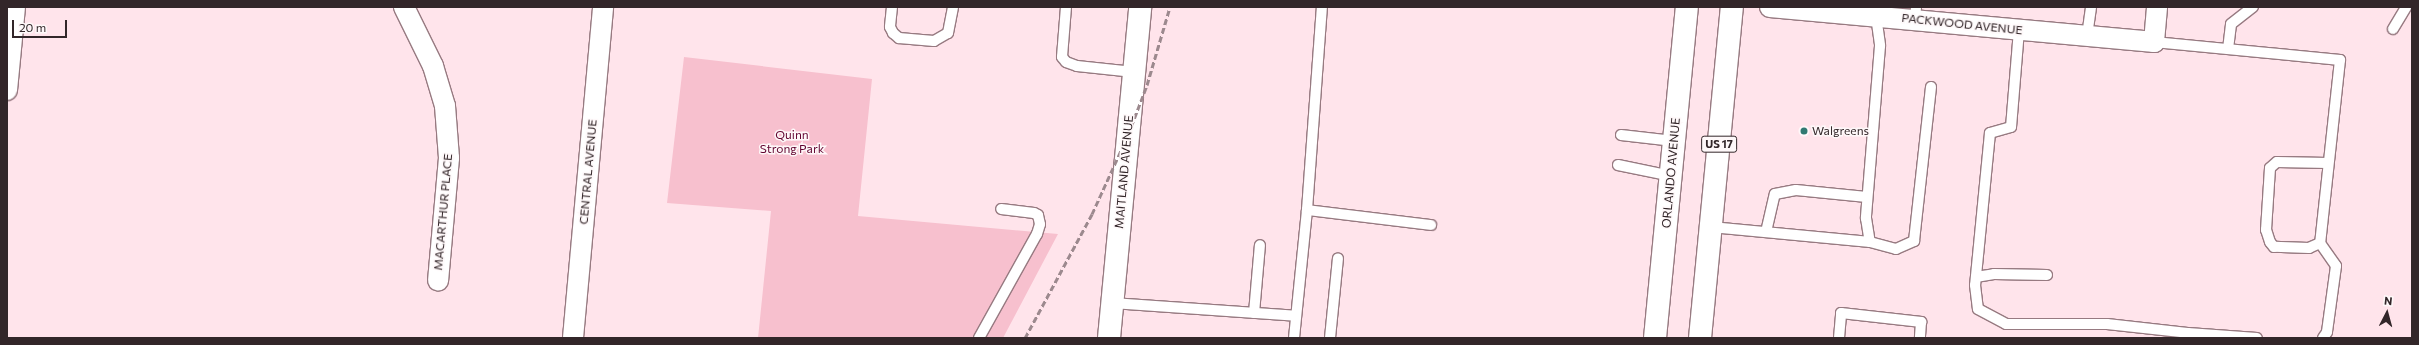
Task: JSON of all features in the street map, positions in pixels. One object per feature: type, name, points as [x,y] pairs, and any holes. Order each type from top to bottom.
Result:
[{"type":"main road","name":"MAITLAND AVENUE","points":[[1109,338],[1140,7]]},
{"type":"main road","name":"ORLANDO AVENUE","points":[[1655,338],[1687,7]]},
{"type":"main road","name":"US 17","points":[[1700,338],[1732,7]]},
{"type":"street","points":[[7,90],[15,7]]},
{"type":"street","name":"MACARTHUR PLACE","points":[[404,7],[433,66],[445,106],[449,158],[438,281]]},
{"type":"street","name":"CENTRAL AVENUE","points":[[573,338],[603,7]]},
{"type":"street","name":"PACKWOOD AVENUE","points":[[1770,7],[1881,13],[1915,13],[2019,30],[2154,42]]},
{"type":"street","points":[[2154,42],[2157,7]]},
{"type":"lane","points":[[892,7],[890,27],[893,33],[899,38],[934,41],[943,38],[948,33],[953,7]]},
{"type":"lane","points":[[1066,7],[1062,57],[1066,62],[1077,66],[1134,72]]},
{"type":"lane","points":[[1294,338],[1307,210],[1322,7]]},
{"type":"lane","points":[[2087,36],[2091,7]]},
{"type":"lane","points":[[2228,49],[2231,24],[2253,7]]},
{"type":"lane","points":[[2393,29],[2406,7]]},
{"type":"lane","points":[[1870,242],[1866,218],[1867,197],[1880,46],[1881,13]]},
{"type":"lane","points":[[2019,30],[2011,127],[1990,133],[1976,278],[1978,309],[2006,324],[2107,324],[2188,334],[2257,338]]},
{"type":"lane","points":[[2154,42],[2340,60],[2320,243],[2336,266],[2327,332],[2323,338]]},
{"type":"lane","points":[[1711,227],[1870,242],[1896,249],[1914,241],[1931,87]]},
{"type":"lane","points":[[1621,135],[1674,141]]},
{"type":"lane","points":[[2320,243],[2309,248],[2274,247],[2270,242],[2266,230],[2270,168],[2277,162],[2328,163]]},
{"type":"lane","points":[[1618,165],[1671,176]]},
{"type":"lane","points":[[1766,232],[1775,194],[1796,190],[1867,197]]},
{"type":"lane","points":[[979,338],[1034,240],[1040,224],[1038,215],[1034,213],[1001,209]]},
{"type":"lane","points":[[1307,210],[1431,225]]},
{"type":"lane","points":[[1254,313],[1260,245]]},
{"type":"lane","points":[[1330,338],[1338,258]]},
{"type":"lane","points":[[1976,278],[1994,274],[2047,275]]},
{"type":"lane","points":[[1112,303],[1296,316]]},
{"type":"lane","points":[[1839,338],[1841,313],[1921,322],[1920,338]]},
{"type":"green space","name":"Quinn Strong Park","points":[[684,57],[872,79],[858,216],[1058,234],[1003,338],[758,338],[771,211],[667,203]]},
{"type":"railway","points":[[1025,338],[1092,214],[1128,135],[1147,85],[1170,7]]},
{"type":"place","name":"Walgreens","points":[[1804,131]]}]
